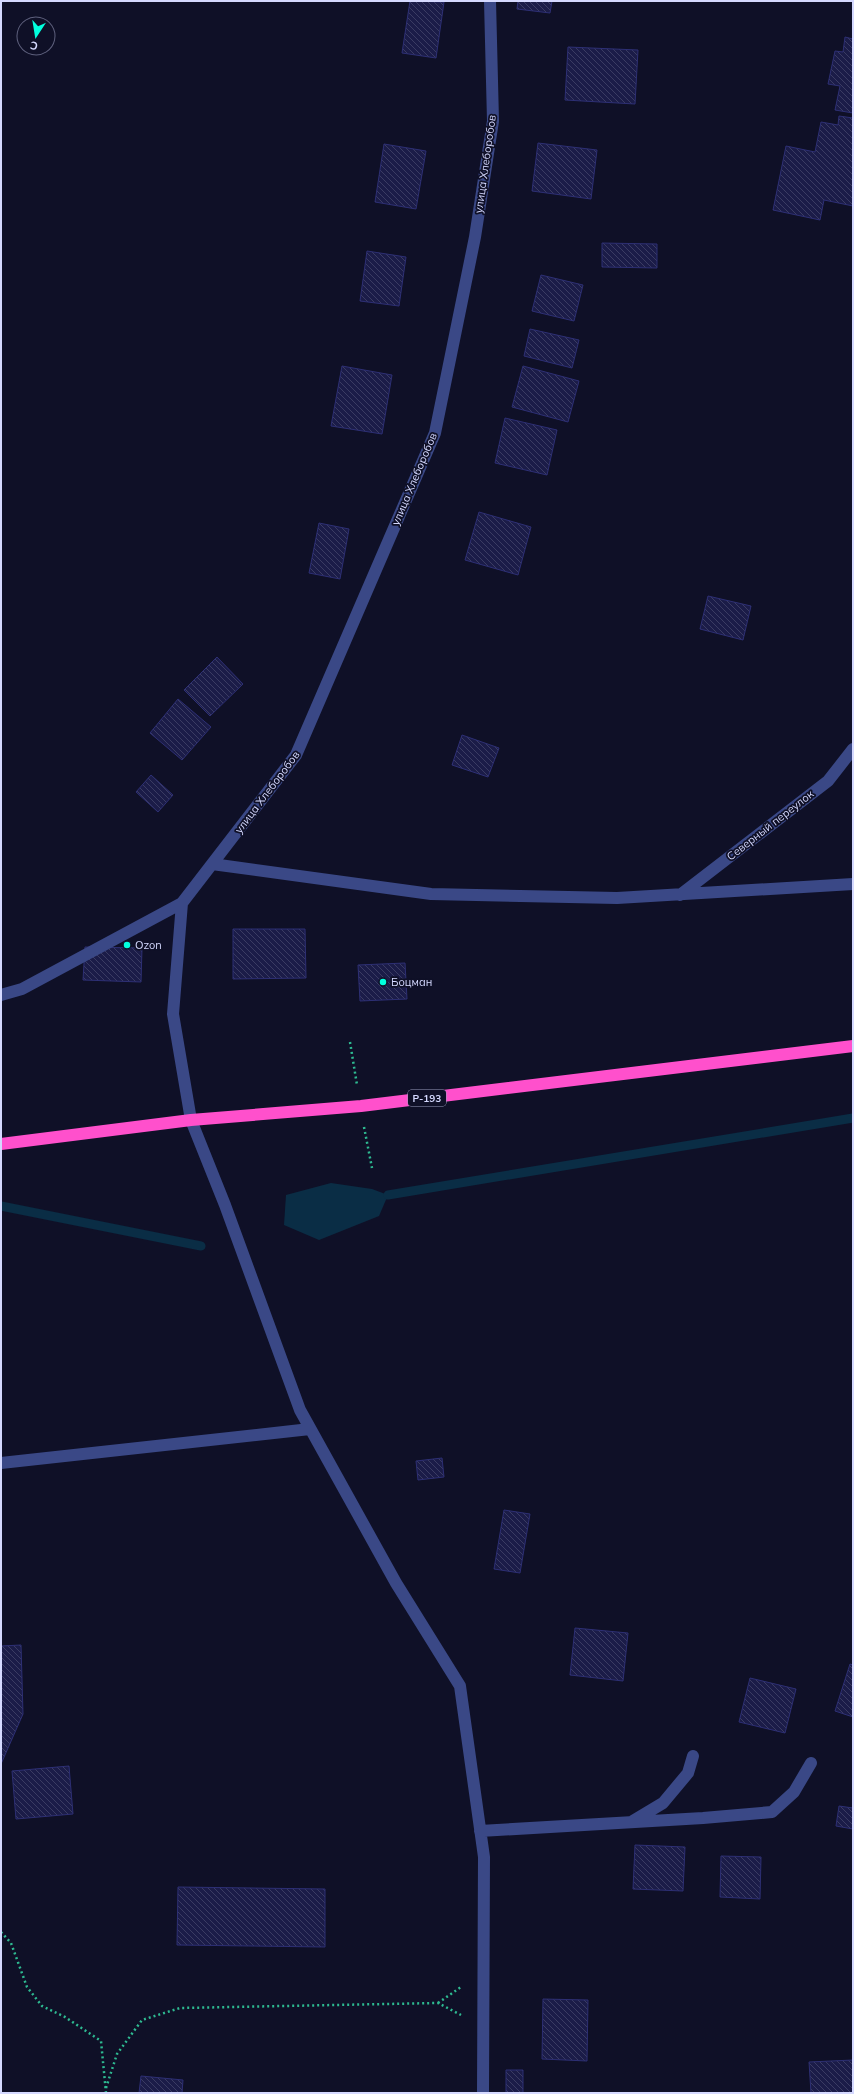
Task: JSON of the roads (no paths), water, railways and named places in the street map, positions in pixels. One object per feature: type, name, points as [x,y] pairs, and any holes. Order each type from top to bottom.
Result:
[{"type":"highway","name":"Р-193","points":[[1,1144],[191,1120],[361,1106],[853,1046]]},
{"type":"street","name":"улица Хлеборобов","points":[[1,995],[22,989],[182,903],[296,755],[435,433],[475,237],[493,121],[490,1]]},
{"type":"street","name":"Северный переулок","points":[[680,894],[828,781],[853,749]]},
{"type":"street","points":[[212,864],[431,894],[617,898],[853,884]]},
{"type":"street","points":[[182,903],[173,1014],[191,1120],[225,1205],[300,1410],[396,1583],[460,1686],[484,1857],[482,2025],[483,2093]]},
{"type":"street","points":[[1,1463],[310,1429]]},
{"type":"street","points":[[632,1822],[663,1803],[688,1773],[693,1756]]},
{"type":"street","points":[[480,1831],[772,1812],[794,1792],[811,1763]]},
{"type":"water","points":[[331,1183],[372,1189],[388,1195],[379,1216],[319,1240],[284,1225],[286,1195]]},
{"type":"waterway","points":[[388,1195],[853,1118]]},
{"type":"waterway","points":[[1,1206],[201,1246]]},
{"type":"place","name":"Ozon","points":[[127,945]]},
{"type":"place","name":"Боцман","points":[[383,982]]}]
